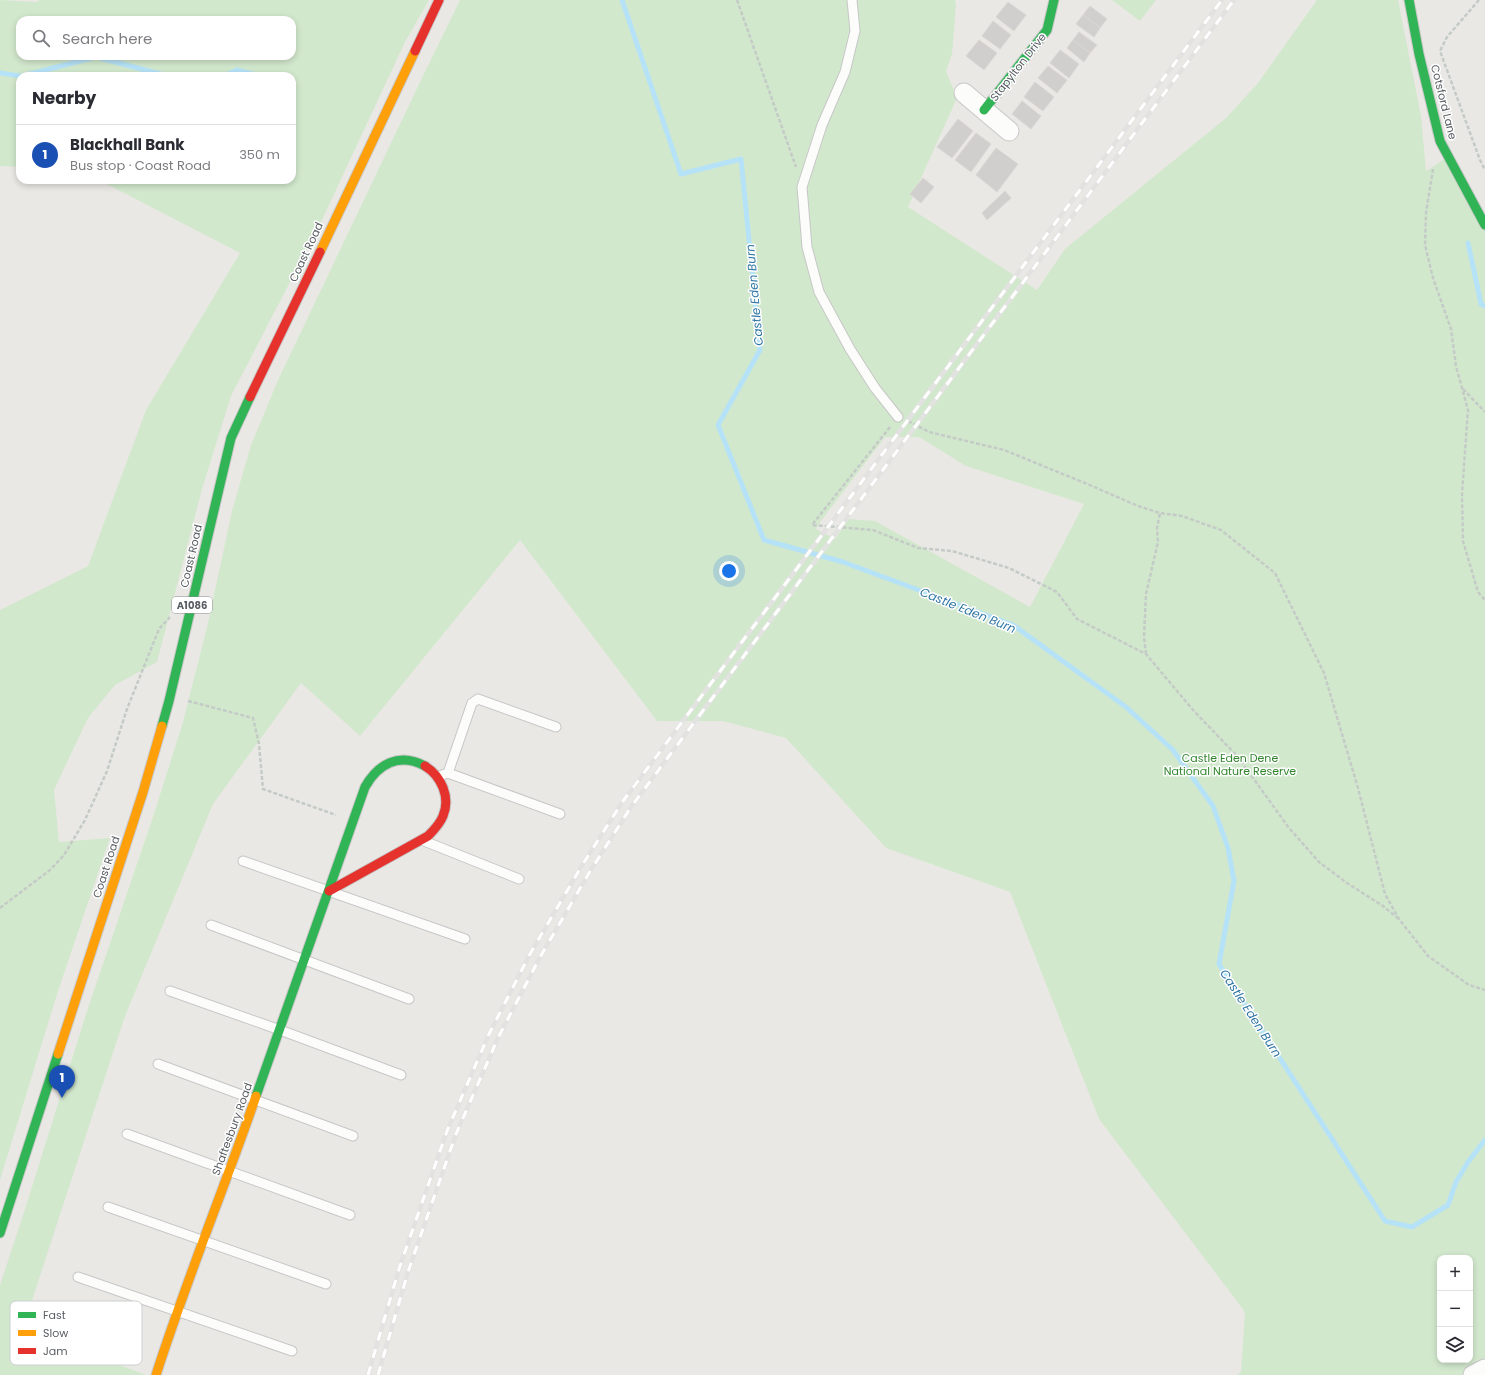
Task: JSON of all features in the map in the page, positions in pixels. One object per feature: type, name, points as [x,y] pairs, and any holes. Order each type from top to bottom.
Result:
[{"type":"main road","name":"Coast Road","points":[[0,1233],[143,792],[170,701],[231,438],[440,0]]},
{"type":"main road","name":"Stapylton Drive","points":[[984,110],[1034,49],[1047,30],[1054,0]]},
{"type":"main road","name":"Cotsford Lane","points":[[1409,0],[1419,54],[1440,141],[1485,225]]},
{"type":"main road","name":"Shaftesbury Road","points":[[156,1375],[177,1310],[230,1171],[365,787],[380,767],[388,763],[401,760],[414,761],[426,767],[437,777]]},
{"type":"main road","points":[[329,891],[428,836],[437,827],[445,812],[442,784],[437,777]]},
{"type":"street","name":"Stapylton Drive","points":[[964,93],[1009,131]]},
{"type":"street","points":[[1473,1375],[1485,1369]]},
{"type":"lane","points":[[852,0],[855,31],[844,72],[822,125],[802,187],[807,246],[820,292],[850,349],[875,388],[898,417]]},
{"type":"lane","points":[[448,773],[472,703],[478,699],[556,727]]},
{"type":"lane","points":[[437,777],[448,773],[560,814]]},
{"type":"lane","points":[[421,840],[519,879]]},
{"type":"lane","points":[[243,861],[465,939]]},
{"type":"lane","points":[[211,925],[305,961],[409,998]]},
{"type":"lane","points":[[170,991],[401,1075]]},
{"type":"lane","points":[[158,1064],[353,1136]]},
{"type":"lane","points":[[127,1134],[350,1215]]},
{"type":"lane","points":[[108,1207],[204,1239],[326,1284]]},
{"type":"lane","points":[[78,1277],[292,1351]]},
{"type":"path","points":[[737,0],[802,187]]},
{"type":"path","points":[[1479,0],[1447,36],[1440,51],[1485,170]]},
{"type":"path","points":[[1434,167],[1430,180],[1426,213],[1425,245],[1433,278],[1451,329],[1456,366],[1468,410],[1462,494],[1463,541],[1478,592],[1485,600]]},
{"type":"path","points":[[1462,389],[1485,412]]},
{"type":"path","points":[[1399,919],[1383,906],[1347,883],[1319,862],[1289,828],[1238,757],[1193,710],[1146,654],[1077,619],[1057,592],[1009,568],[952,550],[918,548],[873,530],[812,525],[898,417],[929,432],[1004,450],[1138,506],[1160,513],[1182,516],[1220,530],[1275,573],[1324,673],[1358,788],[1376,865],[1385,894],[1399,919],[1428,956],[1469,984],[1485,990]]},
{"type":"path","points":[[1146,654],[1144,637],[1146,594],[1158,542],[1157,528],[1160,513]]},
{"type":"path","points":[[0,908],[50,870],[64,855],[85,820],[108,770],[127,709],[159,628],[168,618],[190,614]]},
{"type":"path","points":[[186,700],[253,718],[259,744],[263,789],[353,822]]},
{"type":"green space","points":[[0,0],[37,2],[39,0],[429,0],[405,42],[322,220],[231,396],[202,489],[157,662],[115,685],[88,718],[54,790],[59,842],[110,838],[58,991],[0,1180],[0,610],[88,566],[146,410],[240,253],[107,184],[296,184],[296,72],[16,72],[16,167],[0,166]]},
{"type":"green space","name":"Castle Eden Dene National Nature Reserve","points":[[460,0],[955,0],[956,6],[952,54],[946,71],[957,98],[908,207],[1037,290],[1065,249],[1226,118],[1258,83],[1317,0],[1398,0],[1421,116],[1426,171],[1448,157],[1485,225],[1485,1375],[1238,1375],[1241,1371],[1245,1312],[1099,1119],[1010,892],[886,848],[786,738],[723,721],[657,721],[520,540],[360,736],[301,683],[213,804],[125,1016],[32,1301],[10,1301],[10,1365],[120,1365],[146,1375],[0,1375],[0,1285],[87,1011],[154,814],[183,722],[208,623],[232,511],[251,445],[279,378]],"holes":[[[885,437],[919,437],[966,466],[1084,504],[1030,607],[875,521],[849,519],[835,539],[816,529]]]},
{"type":"green space","points":[[1112,0],[1156,0],[1140,21]]},
{"type":"building","points":[[1008,2],[1026,15],[1014,31],[996,17]]},
{"type":"building","points":[[1090,6],[1107,19],[1100,28],[1083,15]]},
{"type":"building","points":[[1083,15],[1100,28],[1094,37],[1076,24]]},
{"type":"building","points":[[993,21],[1011,35],[1000,49],[982,36]]},
{"type":"building","points":[[1079,32],[1097,45],[1090,53],[1073,40]]},
{"type":"building","points":[[979,40],[997,53],[984,70],[966,56]]},
{"type":"building","points":[[1073,40],[1090,53],[1084,62],[1067,48]]},
{"type":"building","points":[[1060,50],[1079,64],[1069,78],[1050,63]]},
{"type":"building","points":[[1048,66],[1067,80],[1057,93],[1038,78]]},
{"type":"building","points":[[1035,82],[1054,97],[1043,111],[1024,97]]},
{"type":"building","points":[[1022,101],[1041,116],[1031,129],[1012,114]]},
{"type":"building","points":[[958,119],[973,131],[952,158],[937,147]]},
{"type":"building","points":[[976,133],[991,144],[971,172],[955,160]]},
{"type":"building","points":[[996,148],[1018,164],[997,192],[976,175]]},
{"type":"building","points":[[923,178],[934,187],[921,203],[910,194]]},
{"type":"building","points":[[1005,191],[1011,198],[987,220],[982,213]]},
{"type":"waterway","name":"Castle Eden Burn","points":[[622,0],[681,174],[741,159],[760,350],[718,425],[764,540],[843,562],[1013,625],[1126,707],[1173,750],[1213,806],[1228,848],[1234,881],[1219,964],[1385,1221],[1412,1227],[1448,1205],[1456,1182],[1468,1162],[1485,1140]]},
{"type":"waterway","points":[[38,72],[84,60]]},
{"type":"waterway","points":[[107,60],[153,72]]},
{"type":"waterway","points":[[233,72],[237,70],[245,72]]},
{"type":"waterway","points":[[0,73],[16,75]]},
{"type":"waterway","points":[[1468,243],[1481,304],[1485,306]]},
{"type":"railway","points":[[368,1375],[399,1269],[447,1131],[489,1034],[530,954],[581,867],[623,801],[1222,0]]},
{"type":"railway","points":[[378,1375],[408,1272],[456,1134],[498,1038],[539,959],[589,873],[631,807],[1234,0]]},
{"type":"traffic: fast","points":[[984,110],[1047,30],[1054,0]]},
{"type":"traffic: fast","points":[[1409,0],[1419,54],[1440,141],[1485,225]]},
{"type":"traffic: fast","points":[[162,726],[231,438],[250,397]]},
{"type":"traffic: fast","points":[[256,1096],[365,787],[376,772],[398,760],[406,760],[425,766]]},
{"type":"traffic: fast","points":[[0,1233],[58,1054]]},
{"type":"traffic: slow","points":[[320,252],[415,51]]},
{"type":"traffic: slow","points":[[58,1054],[143,792],[162,726]]},
{"type":"traffic: slow","points":[[156,1375],[256,1096]]},
{"type":"traffic: jam","points":[[415,51],[439,0]]},
{"type":"traffic: jam","points":[[250,397],[320,252]]},
{"type":"traffic: jam","points":[[329,891],[428,836],[437,827],[442,819],[445,809],[445,794],[436,775],[425,766]]},
{"type":"place","name":"Blackhall Bank","points":[[62,1098]]}]
